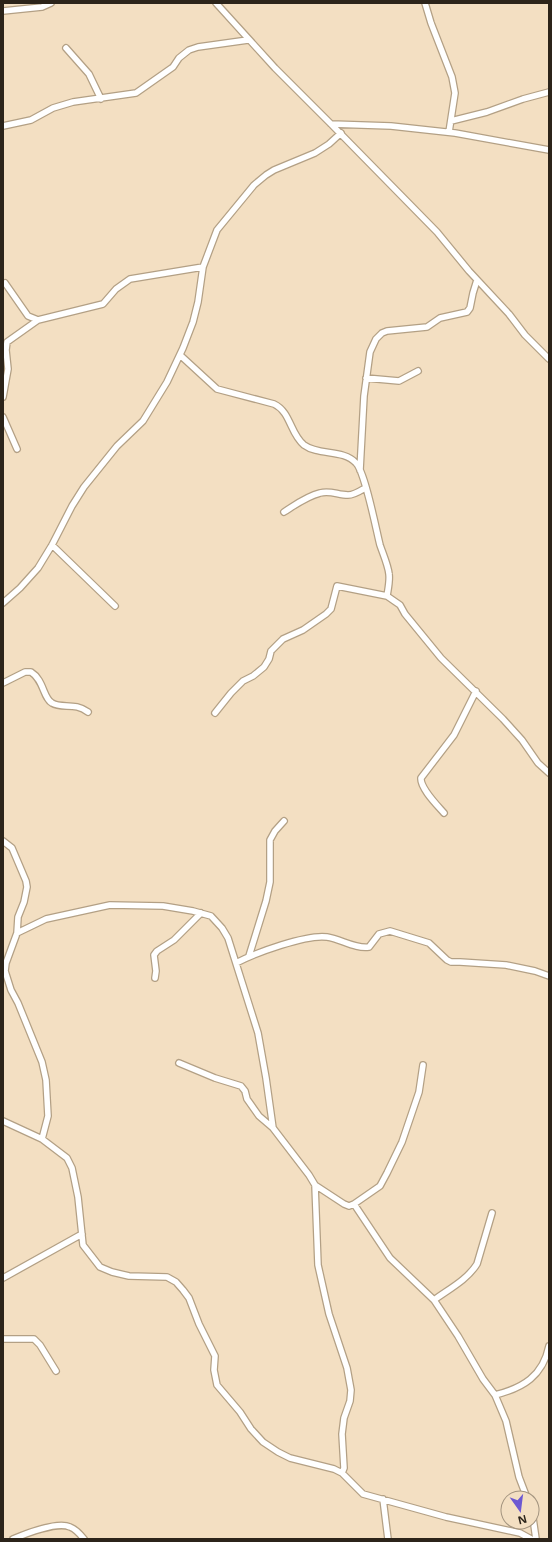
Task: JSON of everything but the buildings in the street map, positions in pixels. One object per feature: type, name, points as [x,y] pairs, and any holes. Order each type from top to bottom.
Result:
[{"type":"street","points":[[3,11],[42,7],[51,3]]},
{"type":"street","points":[[216,3],[248,40],[446,243],[477,280],[509,314],[525,335],[549,359]]},
{"type":"street","points":[[425,3],[452,76],[455,93],[449,132]]},
{"type":"street","points":[[3,126],[31,120],[53,108],[73,102],[140,92],[159,76],[173,67],[179,58],[189,50],[198,47],[248,40]]},
{"type":"street","points":[[66,48],[89,74],[101,99]]},
{"type":"street","points":[[451,121],[487,112],[523,99],[549,92]]},
{"type":"street","points":[[331,124],[391,126],[449,132],[549,150]]},
{"type":"street","points":[[3,603],[20,588],[38,568],[84,487],[117,446],[143,421],[167,382],[180,355],[192,322],[198,302],[203,267],[217,230],[254,185],[274,170],[315,153],[329,144],[340,133]]},
{"type":"street","points":[[3,397],[8,369],[6,350],[7,342],[38,320],[103,304],[116,289],[130,279],[203,267]]},
{"type":"street","points":[[360,470],[366,378],[370,352],[376,339],[382,333],[387,331],[427,326],[440,318],[467,312],[470,308],[477,280]]},
{"type":"street","points":[[5,283],[28,316],[38,320]]},
{"type":"street","points":[[180,355],[217,389],[281,407],[297,437],[303,444],[317,450],[341,455],[356,463],[360,470],[389,574],[387,596]]},
{"type":"street","points":[[366,378],[399,381],[418,371]]},
{"type":"street","points":[[3,417],[17,449]]},
{"type":"street","points":[[284,512],[308,497],[320,493],[330,492],[349,495],[356,494],[365,488]]},
{"type":"street","points":[[52,545],[115,606]]},
{"type":"street","points":[[215,713],[243,681],[253,676],[264,667],[269,659],[271,651],[283,639],[303,630],[326,614],[331,608],[337,586],[387,596],[400,605],[405,614],[442,658],[476,691],[522,740],[538,763],[549,773]]},
{"type":"street","points":[[3,683],[25,672],[31,672],[40,679],[52,704],[82,707],[88,712]]},
{"type":"street","points":[[444,813],[423,788],[421,778],[454,735],[476,691]]},
{"type":"street","points":[[249,956],[270,882],[270,840],[275,831],[284,821]]},
{"type":"street","points":[[3,841],[12,848],[26,880],[27,887],[22,911],[18,917],[17,933],[6,963],[5,971],[11,990],[18,1003],[42,1062],[46,1086],[48,1116],[42,1139]]},
{"type":"street","points":[[17,933],[46,919],[110,905],[163,906],[211,916],[222,928],[228,938],[258,1033],[273,1128]]},
{"type":"street","points":[[155,978],[156,971],[154,955],[157,951],[174,940],[202,913]]},
{"type":"street","points":[[236,963],[249,956],[322,936],[330,937],[363,948],[369,948],[379,934],[390,931],[429,943],[451,962],[506,965],[535,971],[549,976]]},
{"type":"street","points":[[179,1063],[215,1078],[241,1086],[259,1116],[273,1128],[315,1185],[349,1206],[380,1186],[387,1173],[402,1142],[419,1092],[423,1065]]},
{"type":"street","points":[[3,1121],[42,1139],[67,1158],[72,1168],[78,1197],[83,1245],[100,1267],[112,1272],[129,1276],[167,1277],[176,1282],[183,1290],[189,1298],[199,1324],[215,1356],[214,1370],[217,1385],[263,1442],[290,1458],[334,1469],[342,1474],[363,1494],[446,1516],[520,1533],[531,1539]]},
{"type":"street","points":[[315,1185],[318,1265],[329,1314],[347,1368],[351,1390],[350,1401],[344,1418],[342,1434],[344,1468],[342,1474]]},
{"type":"street","points":[[354,1204],[387,1254],[434,1300],[501,1406],[519,1477],[524,1490]]},
{"type":"street","points":[[434,1300],[458,1284],[474,1270],[492,1213]]},
{"type":"street","points":[[3,1278],[82,1234]]},
{"type":"street","points":[[3,1339],[34,1339],[40,1345],[56,1371]]},
{"type":"street","points":[[494,1395],[521,1386],[536,1376],[542,1368],[549,1346]]},
{"type":"street","points":[[383,1499],[388,1539]]},
{"type":"street","points":[[13,1539],[61,1525],[69,1526],[76,1530],[84,1539]]}]
